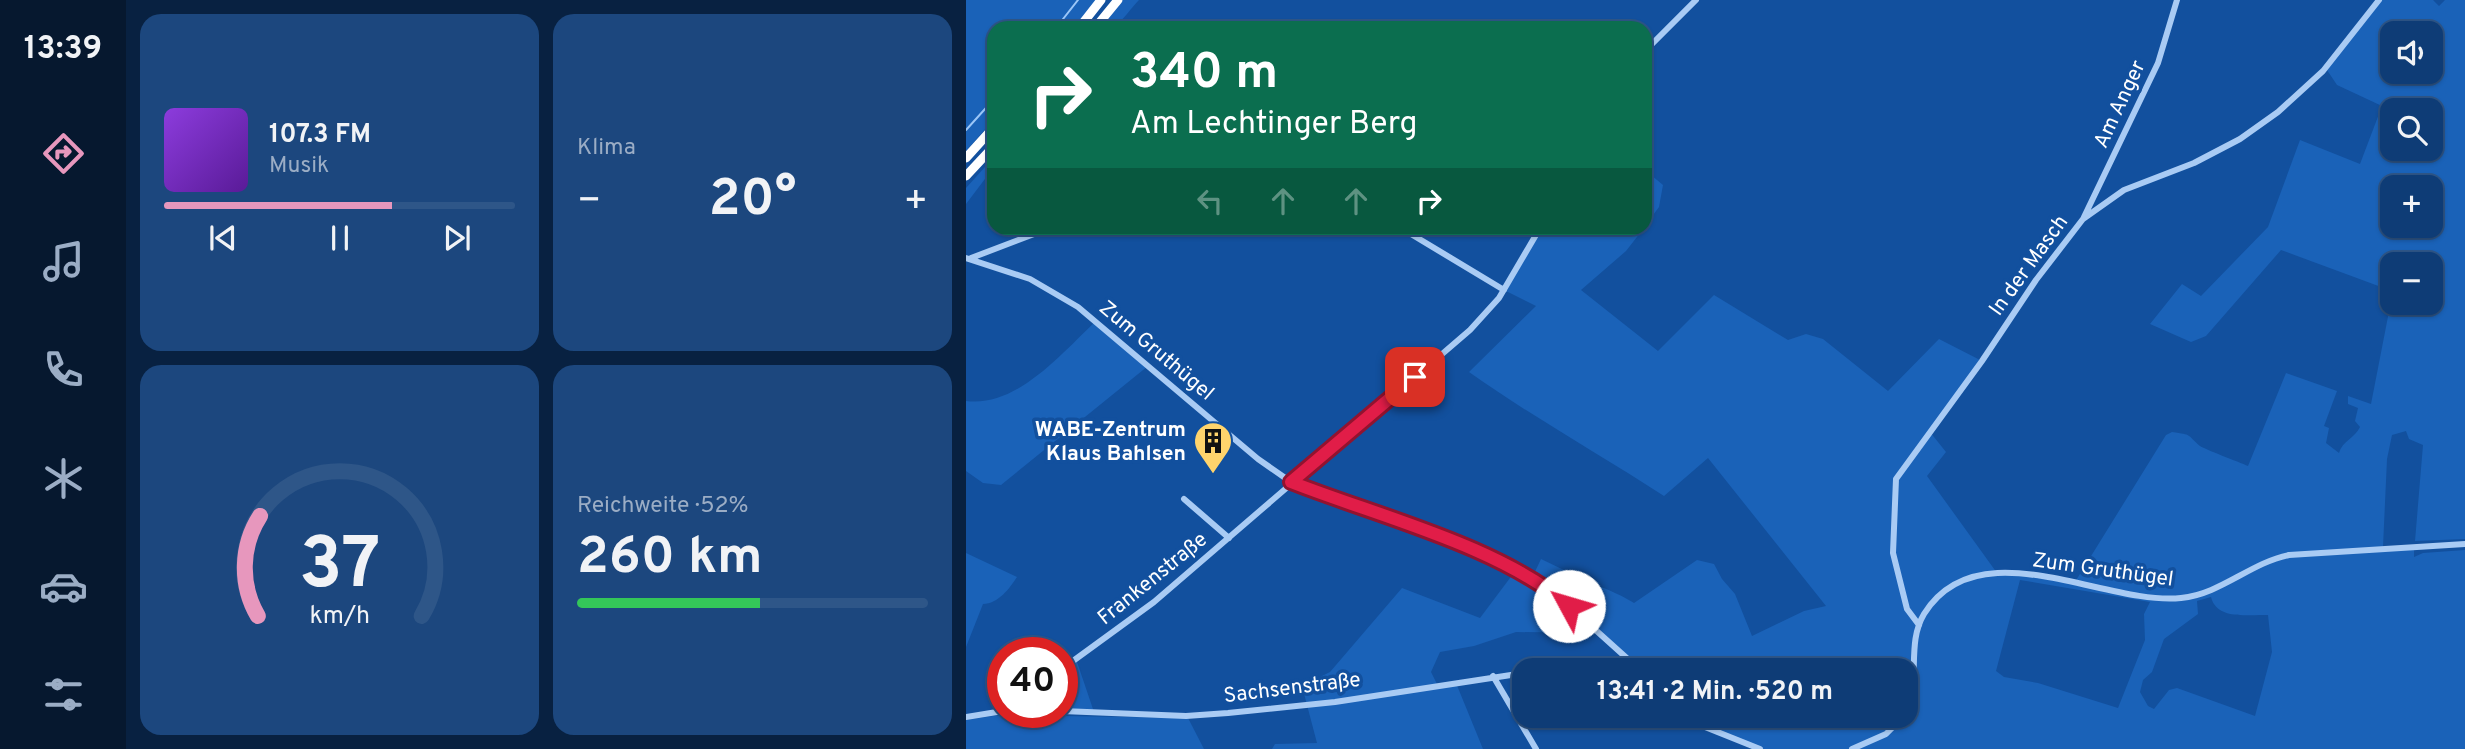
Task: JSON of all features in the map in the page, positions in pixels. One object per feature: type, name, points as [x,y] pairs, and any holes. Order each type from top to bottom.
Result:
[{"type":"highway","points":[[1084,21],[1101,0]]},
{"type":"highway","points":[[1101,21],[1118,0]]},
{"type":"highway","points":[[966,158],[987,135]]},
{"type":"highway","points":[[966,176],[987,154]]},
{"type":"street","points":[[1652,44],[1696,0]]},
{"type":"street","name":"Am Anger","points":[[2083,219],[2158,63],[2177,0]]},
{"type":"street","name":"In der Masch","points":[[1919,625],[1908,609],[1893,553],[1896,479],[1982,361],[2036,280],[2083,219],[2124,190],[2194,163],[2240,139],[2278,113],[2323,71],[2379,0]]},
{"type":"street","points":[[969,258],[1031,235]]},
{"type":"street","points":[[1413,235],[1504,290]]},
{"type":"street","name":"Frankenstraße","points":[[1078,657],[1154,602],[1470,330],[1504,290],[1537,235]]},
{"type":"street","name":"Zum Gruthügel","points":[[969,258],[1038,283],[1078,307],[1258,459],[1291,482],[1483,555],[1532,578],[1550,589],[1627,658]]},
{"type":"street","name":"Frankenstraße","points":[[1184,499],[1230,538]]},
{"type":"street","name":"Zum Gruthügel","points":[[1915,658],[1919,625],[1934,601],[1955,585],[1997,573],[2029,574],[2171,599],[2209,592],[2263,563],[2289,555],[2465,544]]},
{"type":"street","name":"Sachsenstraße","points":[[1078,712],[1186,716],[1228,713],[1335,702],[1512,674]]},
{"type":"street","points":[[1493,676],[1536,749]]},
{"type":"street","points":[[966,717],[987,714]]},
{"type":"street","points":[[1708,728],[1760,749]]},
{"type":"street","name":"Zum Gruthügel","points":[[1852,749],[1886,734],[1892,728]]},
{"type":"shaded area","points":[[966,0],[1096,0],[1080,21],[987,21],[987,127],[966,151]]},
{"type":"shaded area","points":[[1123,0],[1139,0],[1120,21],[1106,21]]},
{"type":"shaded area","points":[[2379,0],[2433,0],[2439,6],[2445,0],[2465,0],[2465,539],[2415,541],[2423,445],[2409,439],[2406,431],[2392,435],[2387,459],[2383,547],[2414,547],[2414,557],[2423,553],[2465,550],[2465,749],[1760,749],[1708,728],[1918,728],[1918,658],[1627,658],[1594,628],[1589,633],[1516,632],[1474,646],[1440,652],[1431,672],[1438,686],[1456,683],[1483,749],[1272,749],[1275,744],[1317,743],[1302,686],[1330,672],[1402,588],[1480,618],[1516,570],[1532,578],[1541,559],[1566,571],[1572,579],[1604,588],[1634,603],[1697,560],[1714,564],[1735,594],[1752,636],[1804,611],[1826,606],[1708,458],[1664,496],[1469,372],[1536,306],[1504,290],[1536,235],[1639,235],[1626,251],[1581,290],[1658,351],[1714,295],[1788,340],[1806,334],[1823,339],[1888,391],[1939,339],[1982,361],[1930,432],[1946,452],[1927,476],[1997,573],[2075,582],[2166,435],[2172,432],[2186,435],[2203,448],[2248,466],[2286,373],[2337,391],[2324,426],[2329,428],[2326,443],[2339,453],[2360,427],[2355,421],[2358,408],[2348,404],[2348,396],[2371,404],[2388,315],[2443,315],[2443,252],[2380,252],[2380,287],[2281,250],[2206,336],[2191,342],[2150,324],[2182,284],[2201,296],[2268,227],[2300,140],[2360,164],[2380,111],[2380,161],[2443,161],[2443,98],[2380,98],[2380,105],[2337,85],[2325,67]],"holes":[[[2020,580],[2150,602],[2144,614],[2145,640],[2118,708],[2038,683],[2004,677],[1996,671]],[[2211,597],[2214,605],[2227,613],[2268,615],[2272,652],[2255,716],[2177,688],[2169,690],[2154,709],[2148,706],[2140,692],[2143,680],[2152,672],[2164,639],[2198,614],[2197,601]]]},
{"type":"shaded area","points":[[987,165],[987,176],[966,204],[966,188]]},
{"type":"shaded area","points":[[1652,176],[1663,185],[1659,207],[1652,216]]},
{"type":"shaded area","points":[[1095,322],[1148,366],[1001,485],[983,483],[966,471],[966,401],[985,401],[1020,388],[1052,363]]},
{"type":"shaded area","points":[[966,553],[1017,577],[999,598],[983,604],[966,647]]},
{"type":"shaded area","points":[[1078,665],[1094,712],[1078,712]]},
{"type":"shaded area","points":[[1078,716],[1188,718],[1204,749],[966,749],[966,720],[987,717],[987,728],[1078,728]]},
{"type":"waterway","points":[[1062,21],[1078,0]]},
{"type":"waterway","points":[[966,130],[987,107]]},
{"type":"place","name":"WABE-Zentrum Klaus Bahlsen","points":[[1213,475]]},
{"type":"route","points":[[1415,377],[1291,482],[1483,555],[1532,578],[1569,606]]}]
